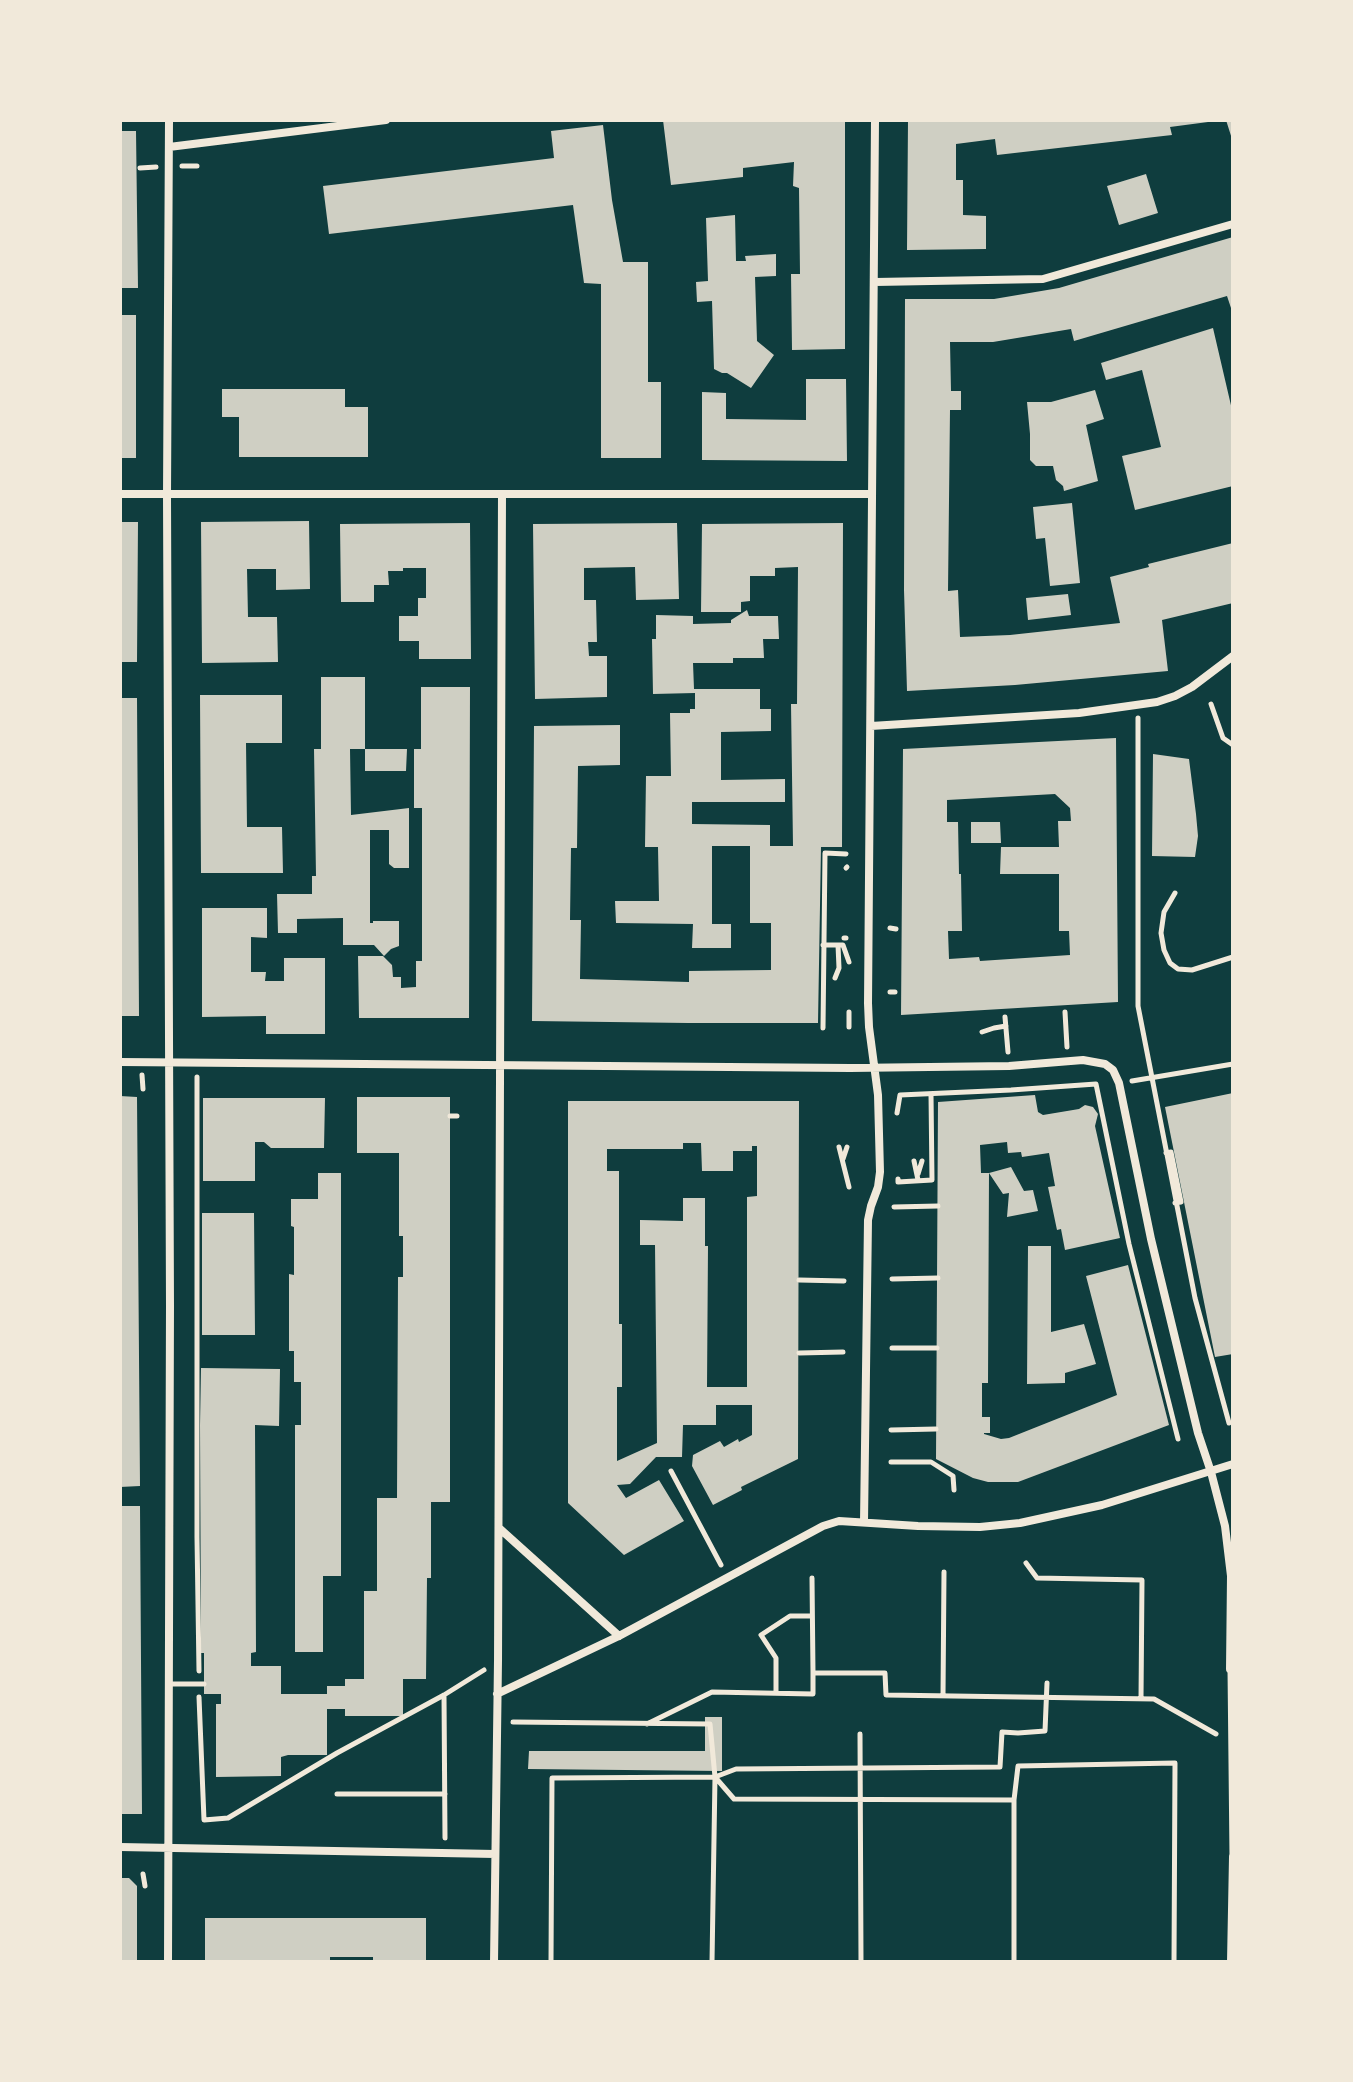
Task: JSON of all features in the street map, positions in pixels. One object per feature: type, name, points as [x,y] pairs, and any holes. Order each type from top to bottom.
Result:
[{"type":"street","points":[[168,1962],[169,120]]},
{"type":"street","points":[[169,147],[386,120]]},
{"type":"street","points":[[864,1522],[868,1220],[880,1172],[878,1095],[868,1003],[875,120]]},
{"type":"street","points":[[875,282],[1043,279],[1233,224]]},
{"type":"street","points":[[120,494],[872,494]]},
{"type":"street","points":[[494,1962],[499,1528],[502,494]]},
{"type":"street","points":[[871,726],[1079,713],[1157,702],[1192,687],[1233,656]]},
{"type":"street","points":[[120,1062],[875,1068],[1009,1066],[1068,1061],[1105,1064],[1113,1070],[1119,1083],[1151,1239],[1229,1548],[1230,1669]]},
{"type":"street","points":[[497,1694],[619,1636],[823,1526],[839,1521],[980,1527],[1020,1523],[1102,1505],[1233,1464]]},
{"type":"street","points":[[499,1528],[619,1636]]},
{"type":"street","points":[[120,1847],[495,1854]]},
{"type":"street","points":[[1231,1962],[1233,1857]]},
{"type":"lane","points":[[1230,1669],[1233,1857]]},
{"type":"lane","points":[[169,1684],[202,1684]]},
{"type":"path","points":[[1211,704],[1223,738],[1233,745]]},
{"type":"path","points":[[1137,705],[1138,1006],[1195,1298],[1229,1423]]},
{"type":"path","points":[[823,1028],[825,853],[846,854]]},
{"type":"path","points":[[1175,893],[1164,912],[1161,933],[1170,963],[1178,969],[1192,970],[1233,957]]},
{"type":"path","points":[[823,945],[843,941]]},
{"type":"path","points":[[838,978],[843,941]]},
{"type":"path","points":[[843,941],[849,959],[849,973]]},
{"type":"path","points":[[849,1000],[849,1027]]},
{"type":"path","points":[[1065,1012],[1068,1061]]},
{"type":"path","points":[[982,1024],[994,1028]]},
{"type":"path","points":[[982,1032],[1006,1026]]},
{"type":"path","points":[[1151,1079],[1233,1064]]},
{"type":"path","points":[[900,1095],[1096,1084],[1132,1257],[1178,1439]]},
{"type":"path","points":[[197,1090],[197,1475],[204,1820],[228,1818],[498,1661]]},
{"type":"path","points":[[898,1182],[918,1177],[932,1180],[931,1094]]},
{"type":"path","points":[[450,1116],[457,1116]]},
{"type":"path","points":[[843,1147],[849,1187]]},
{"type":"path","points":[[1166,1153],[1171,1152],[1178,1181],[1181,1202],[1175,1203]]},
{"type":"path","points":[[914,1161],[918,1177]]},
{"type":"path","points":[[918,1177],[922,1161]]},
{"type":"path","points":[[894,1207],[938,1206]]},
{"type":"path","points":[[892,1279],[938,1278]]},
{"type":"path","points":[[799,1280],[844,1281]]},
{"type":"path","points":[[1195,1298],[1203,1296]]},
{"type":"path","points":[[892,1348],[937,1348]]},
{"type":"path","points":[[799,1353],[843,1352]]},
{"type":"path","points":[[891,1430],[936,1429]]},
{"type":"path","points":[[891,1462],[931,1462],[953,1476],[954,1490]]},
{"type":"path","points":[[671,1471],[727,1578]]},
{"type":"path","points":[[1026,1563],[1037,1578],[1142,1580],[1141,1699]]},
{"type":"path","points":[[943,1696],[944,1572]]},
{"type":"path","points":[[647,1724],[712,1692],[813,1694],[812,1578]]},
{"type":"path","points":[[776,1693],[776,1658],[761,1635],[790,1616],[812,1616]]},
{"type":"path","points":[[813,1673],[885,1673],[886,1695],[1154,1699],[1231,1742]]},
{"type":"path","points":[[551,1962],[552,1778],[715,1777],[736,1769],[1000,1767],[1002,1732],[1045,1731],[1047,1683]]},
{"type":"path","points":[[444,1695],[445,1853]]},
{"type":"path","points":[[497,1722],[710,1724],[715,1777],[712,1962]]},
{"type":"path","points":[[860,1734],[861,1962]]},
{"type":"path","points":[[1014,1962],[1014,1800],[1018,1766],[1175,1763],[1174,1962]]},
{"type":"path","points":[[715,1777],[734,1799],[1014,1800]]},
{"type":"path","points":[[337,1794],[445,1794]]},
{"type":"path","points":[[143,1874],[145,1886]]},
{"type":"building","points":[[663,120],[845,120],[845,349],[792,350],[791,274],[800,274],[799,188],[793,186],[794,162],[743,168],[743,177],[671,185]]},
{"type":"building","points":[[908,120],[1208,122],[1170,127],[1172,135],[997,155],[995,139],[956,144],[956,180],[963,180],[963,215],[986,216],[986,249],[907,250]]},
{"type":"building","points":[[1226,120],[1233,120],[1233,139],[1232,139]]},
{"type":"building","points":[[603,125],[623,262],[648,262],[648,382],[661,382],[661,458],[601,458],[601,284],[584,283],[573,205],[329,234],[323,186],[554,158],[551,131]]},
{"type":"building","points":[[120,131],[136,131],[138,288],[120,288]]},
{"type":"building","points":[[1146,174],[1158,213],[1119,225],[1107,186]]},
{"type":"building","points":[[735,215],[736,261],[746,261],[745,256],[776,254],[776,276],[755,277],[757,341],[774,355],[751,388],[714,369],[712,301],[697,302],[696,282],[708,281],[706,218]]},
{"type":"building","points":[[1233,237],[1233,314],[1227,296],[1074,341],[1071,329],[993,342],[950,342],[951,391],[961,391],[961,410],[950,410],[948,591],[958,590],[960,637],[1120,623],[1110,577],[1149,567],[1148,564],[1233,543],[1233,603],[1162,620],[1168,671],[907,691],[904,590],[905,299],[994,299],[1059,288]]},
{"type":"building","points":[[120,315],[136,315],[136,458],[120,458]]},
{"type":"building","points":[[1213,328],[1233,414],[1233,486],[1135,510],[1122,456],[1161,447],[1142,370],[1106,380],[1101,363]]},
{"type":"building","points":[[806,379],[846,379],[847,461],[702,460],[702,392],[726,393],[726,419],[806,420]]},
{"type":"building","points":[[222,389],[345,389],[345,407],[368,407],[368,457],[239,457],[239,417],[222,417]]},
{"type":"building","points":[[1095,390],[1104,419],[1086,425],[1098,481],[1064,491],[1056,480],[1053,466],[1036,466],[1030,460],[1027,402],[1051,402]]},
{"type":"building","points":[[1072,503],[1080,583],[1050,586],[1045,538],[1036,539],[1033,507]]},
{"type":"building","points":[[309,521],[310,589],[276,590],[276,569],[247,569],[248,617],[277,617],[278,662],[202,663],[201,522]]},
{"type":"building","points":[[120,522],[138,522],[137,662],[120,662]]},
{"type":"building","points":[[470,523],[471,659],[419,659],[419,641],[399,641],[399,616],[418,616],[418,598],[426,598],[426,568],[388,571],[389,585],[374,585],[374,602],[341,602],[340,524]]},
{"type":"building","points":[[677,523],[679,599],[636,600],[635,567],[584,568],[584,600],[596,600],[597,642],[588,642],[589,656],[607,656],[607,697],[535,699],[533,524]]},
{"type":"building","points":[[843,523],[842,847],[821,847],[818,1023],[532,1021],[534,726],[620,725],[620,765],[578,766],[577,848],[571,848],[570,920],[581,920],[580,979],[689,982],[689,971],[771,970],[771,923],[750,923],[750,846],[712,846],[712,924],[731,924],[731,948],[692,948],[693,924],[616,923],[615,901],[659,901],[658,847],[645,847],[646,776],[671,776],[670,713],[690,713],[690,709],[695,709],[695,693],[653,694],[652,639],[656,639],[656,615],[693,616],[693,624],[731,623],[747,610],[749,616],[778,616],[779,639],[763,639],[764,658],[733,658],[733,663],[693,663],[694,689],[760,689],[760,709],[771,709],[771,731],[721,732],[721,780],[785,779],[785,802],[692,802],[692,824],[770,825],[770,846],[793,846],[791,704],[797,704],[798,567],[775,568],[775,576],[750,576],[750,601],[741,602],[741,612],[701,612],[702,524]]},
{"type":"building","points":[[1068,594],[1071,615],[1028,620],[1026,598]]},
{"type":"building","points":[[321,677],[365,677],[365,749],[350,749],[351,815],[409,808],[409,868],[394,868],[389,864],[389,830],[370,830],[370,923],[399,921],[399,946],[384,956],[374,945],[343,945],[343,918],[297,919],[297,933],[278,933],[277,894],[312,894],[312,876],[316,876],[314,749],[321,749]]},
{"type":"building","points":[[421,687],[470,687],[469,1018],[359,1018],[358,956],[383,956],[392,965],[393,977],[401,977],[401,988],[416,987],[416,961],[422,961],[422,808],[414,808],[414,749],[421,749]]},
{"type":"building","points":[[200,695],[282,695],[282,743],[246,743],[247,827],[282,827],[283,873],[201,873]]},
{"type":"building","points":[[120,698],[137,698],[139,1016],[120,1016]]},
{"type":"building","points":[[1116,738],[1118,1002],[901,1015],[903,749]],"holes":[[[1055,794],[1070,808],[1071,821],[1058,821],[1059,847],[1001,847],[1000,874],[1059,874],[1059,931],[1069,931],[1070,955],[980,961],[979,957],[949,959],[948,931],[962,931],[958,822],[947,822],[947,800]]]},
{"type":"building","points":[[365,749],[407,749],[406,771],[365,771]]},
{"type":"building","points":[[1153,754],[1189,759],[1198,836],[1195,857],[1152,856]]},
{"type":"building","points":[[971,822],[1000,822],[1001,843],[971,843]]},
{"type":"building","points":[[202,908],[267,908],[267,938],[251,937],[251,972],[266,972],[265,981],[284,981],[284,958],[325,958],[325,1034],[266,1034],[266,1016],[202,1017]]},
{"type":"building","points":[[1233,1093],[1233,1354],[1215,1357],[1165,1107]]},
{"type":"building","points":[[1035,1095],[1038,1112],[1043,1115],[1079,1109],[1085,1105],[1093,1107],[1098,1114],[1095,1126],[1120,1238],[1065,1250],[1061,1229],[1057,1230],[1048,1187],[1055,1186],[1049,1153],[1022,1157],[1021,1152],[1008,1153],[1007,1142],[980,1145],[981,1173],[989,1173],[988,1383],[982,1383],[982,1417],[990,1417],[990,1433],[984,1434],[1009,1438],[1117,1395],[1086,1276],[1128,1265],[1169,1425],[1018,1482],[988,1482],[973,1478],[936,1459],[938,1102]]},
{"type":"building","points":[[120,1096],[137,1097],[140,1486],[120,1487]]},
{"type":"building","points":[[357,1097],[450,1097],[450,1502],[431,1502],[426,1679],[403,1679],[403,1716],[345,1716],[345,1709],[327,1709],[327,1755],[281,1757],[281,1776],[216,1777],[216,1704],[221,1704],[221,1694],[204,1694],[204,1653],[201,1653],[201,1368],[280,1369],[279,1426],[255,1425],[256,1652],[251,1653],[251,1666],[281,1666],[281,1694],[327,1694],[327,1686],[345,1686],[345,1679],[364,1679],[364,1591],[377,1591],[377,1498],[397,1498],[398,1277],[403,1277],[403,1236],[399,1236],[399,1153],[357,1153]]},
{"type":"building","points":[[203,1098],[325,1098],[324,1148],[271,1148],[264,1142],[255,1142],[255,1181],[203,1181]]},
{"type":"building","points":[[568,1101],[799,1101],[798,1459],[741,1487],[742,1490],[713,1505],[692,1466],[693,1455],[720,1441],[724,1447],[752,1435],[752,1405],[716,1405],[716,1425],[683,1425],[682,1457],[656,1457],[630,1484],[617,1485],[626,1498],[659,1480],[684,1521],[624,1555],[568,1503]],"holes":[[[683,1143],[701,1143],[702,1171],[733,1171],[733,1151],[752,1151],[752,1146],[757,1146],[757,1196],[747,1197],[747,1387],[707,1387],[708,1246],[705,1246],[705,1198],[683,1198],[683,1221],[640,1220],[640,1245],[655,1245],[657,1443],[617,1461],[617,1387],[622,1387],[619,1171],[607,1171],[607,1149],[683,1149]]]},
{"type":"building","points":[[1011,1167],[1024,1191],[1033,1190],[1038,1211],[1007,1217],[1009,1193],[1003,1194],[989,1173]]},
{"type":"building","points":[[318,1173],[341,1173],[341,1576],[323,1576],[323,1652],[295,1652],[295,1425],[301,1425],[301,1382],[294,1382],[294,1351],[289,1351],[289,1274],[294,1275],[291,1199],[318,1199]]},
{"type":"building","points":[[202,1213],[254,1213],[255,1335],[202,1335]]},
{"type":"building","points":[[1028,1246],[1051,1246],[1051,1332],[1084,1324],[1096,1364],[1065,1373],[1065,1383],[1027,1384]]},
{"type":"building","points":[[120,1506],[140,1506],[142,1814],[120,1814]]},
{"type":"building","points":[[705,1717],[722,1717],[722,1771],[528,1769],[529,1751],[705,1751]]},
{"type":"building","points":[[120,1878],[129,1878],[137,1886],[137,1962],[120,1962]]},
{"type":"building","points":[[205,1918],[426,1918],[426,1962],[373,1962],[373,1957],[330,1957],[330,1960],[205,1962]]}]
